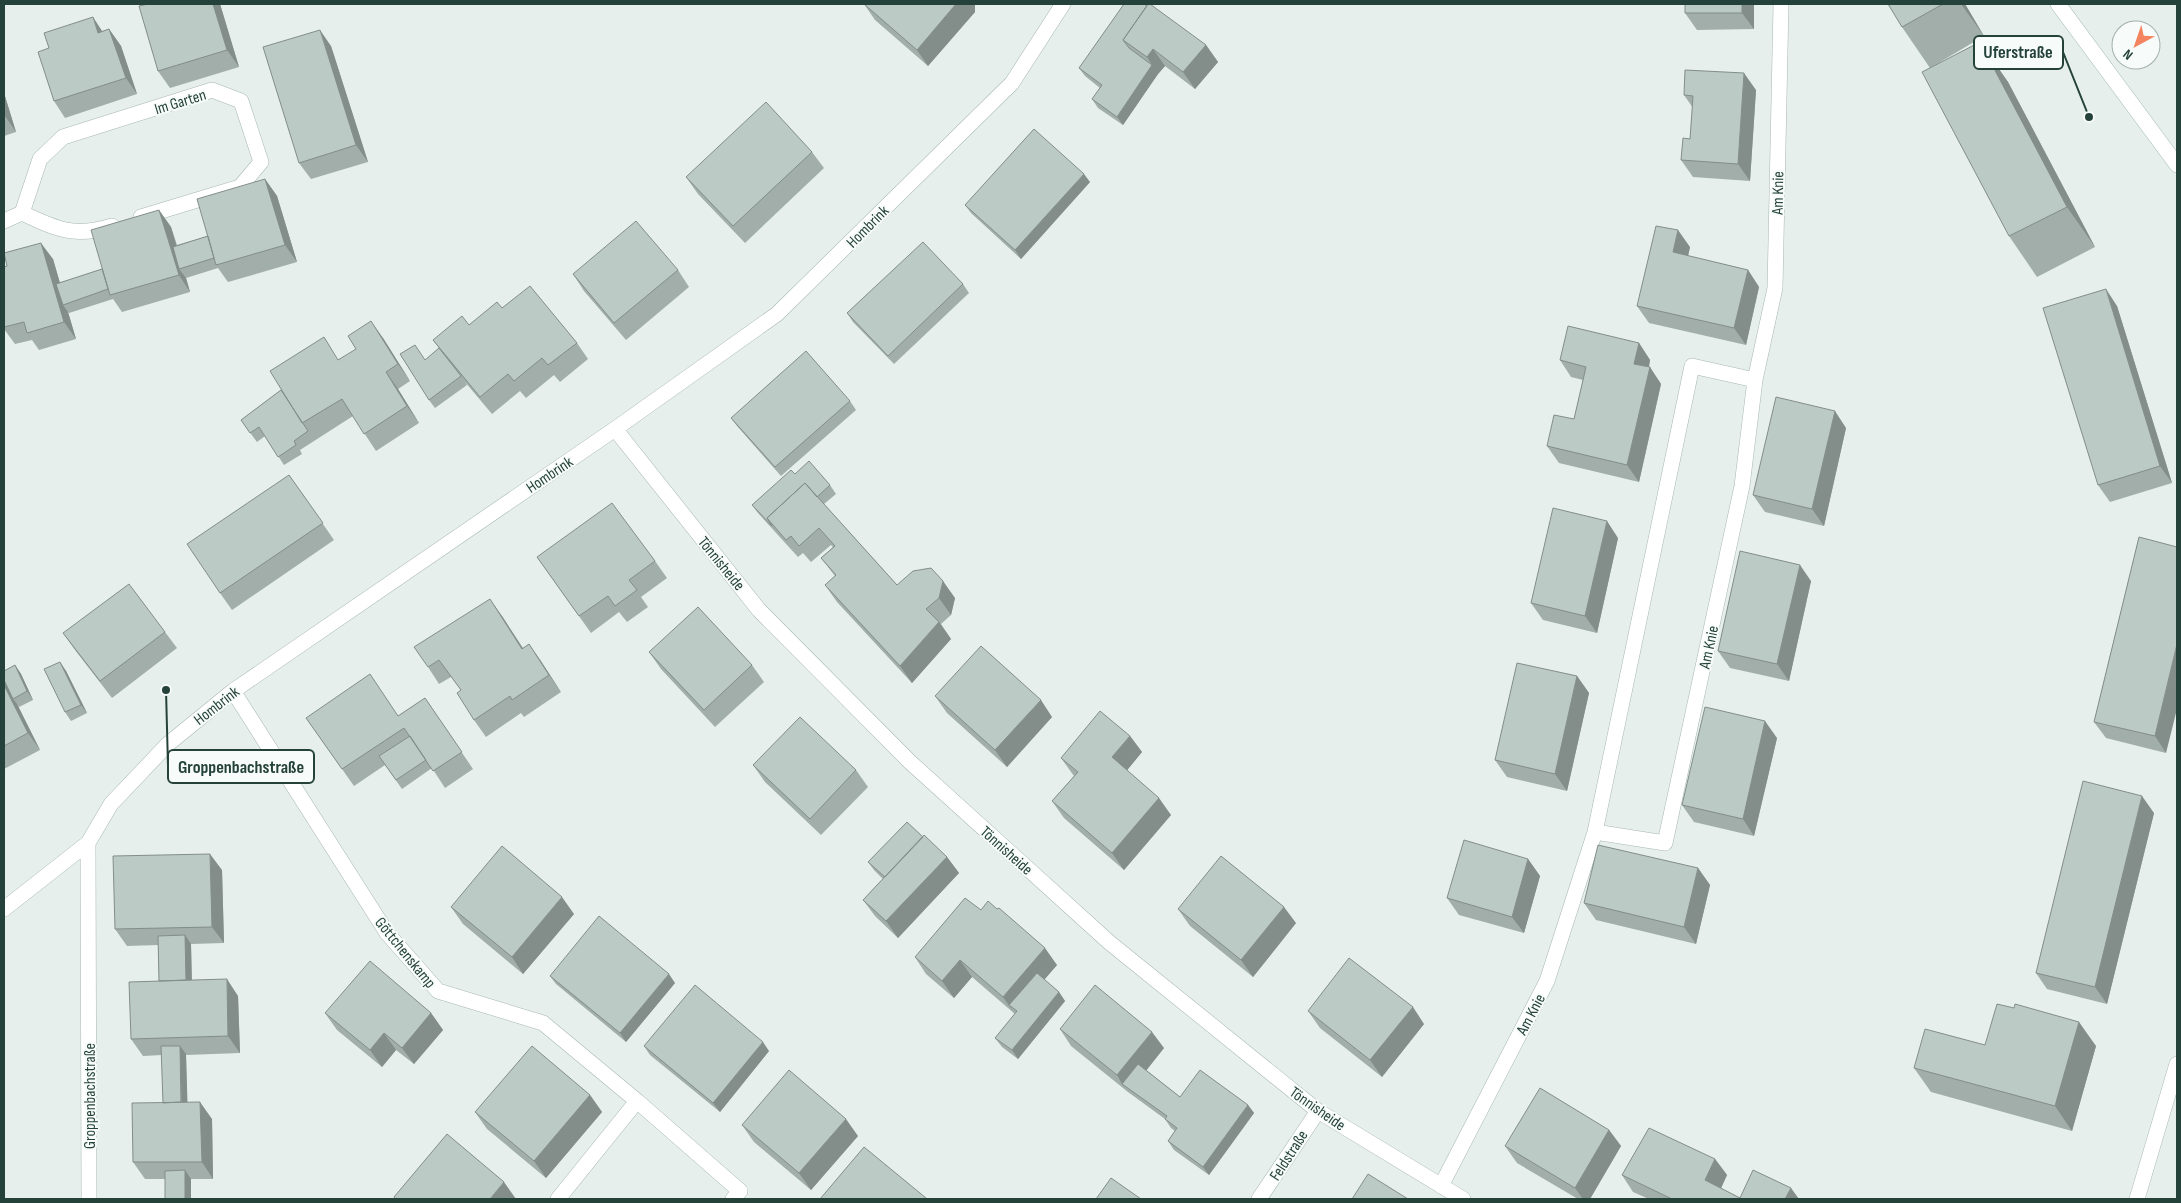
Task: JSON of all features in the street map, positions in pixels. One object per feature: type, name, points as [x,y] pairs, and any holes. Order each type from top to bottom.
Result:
[{"type":"street","name":"Hombrink","points":[[4,909],[88,843],[111,804],[168,744],[233,690],[615,429],[777,314],[1012,83],[1063,4]]},
{"type":"street","name":"Am Knie","points":[[1594,832],[1665,842],[1742,486],[1754,380],[1775,288],[1780,4]]},
{"type":"street","points":[[2058,4],[2177,164]]},
{"type":"street","name":"Im Garten","points":[[212,90],[241,101],[261,162],[240,188],[92,232],[56,229],[22,213],[40,159],[63,137],[212,90]]},
{"type":"street","points":[[4,221],[22,213]]},
{"type":"street","name":"Am Knie","points":[[1441,1186],[1547,981],[1594,832],[1692,366],[1754,380]]},
{"type":"street","name":"Tönnisheide","points":[[615,429],[759,610],[910,762],[1110,943],[1318,1111],[1463,1199]]},
{"type":"street","name":"Göttchenskamp","points":[[233,690],[387,933],[438,991],[543,1023],[637,1101],[740,1191],[733,1199]]},
{"type":"street","name":"Groppenbachstraße","points":[[88,843],[89,1199]]},
{"type":"street","points":[[2137,1199],[2177,1064]]},
{"type":"street","points":[[558,1199],[637,1101]]},
{"type":"street","name":"Feldstraße","points":[[1259,1199],[1318,1111]]},
{"type":"building","points":[[148,4],[213,4],[227,50],[158,71],[139,6]]},
{"type":"building","points":[[864,4],[956,4],[917,50]]},
{"type":"building","points":[[1124,4],[1144,4],[1147,6],[1123,40],[1129,48],[1152,65],[1117,117],[1092,99],[1102,85],[1079,68]]},
{"type":"building","points":[[1148,4],[1206,45],[1183,72],[1153,49],[1147,57],[1123,40]]},
{"type":"building","points":[[1685,4],[1742,4],[1742,13],[1685,13]]},
{"type":"building","points":[[1888,4],[1943,4],[1902,27]]},
{"type":"building","points":[[93,17],[98,33],[109,29],[126,78],[54,101],[38,52],[49,48],[44,33]]},
{"type":"building","points":[[320,30],[356,145],[299,163],[263,47]]},
{"type":"building","points":[[1980,42],[2067,207],[2009,236],[1922,72]]},
{"type":"building","points":[[1685,70],[1744,73],[1738,164],[1681,160],[1683,138],[1690,139],[1693,96],[1684,95]]},
{"type":"building","points":[[766,102],[812,152],[733,226],[686,177]]},
{"type":"building","points":[[1034,129],[1084,174],[1015,250],[965,205]]},
{"type":"building","points":[[265,179],[285,245],[216,265],[197,199]]},
{"type":"building","points":[[159,210],[179,275],[110,295],[91,230]]},
{"type":"building","points":[[636,221],[678,270],[614,323],[573,274]]},
{"type":"building","points":[[1656,226],[1678,230],[1673,252],[1748,270],[1734,328],[1637,306]]},
{"type":"building","points":[[208,236],[214,258],[179,269],[173,247]]},
{"type":"building","points":[[923,242],[963,284],[888,356],[847,313]]},
{"type":"building","points":[[41,243],[64,322],[27,333],[24,322],[4,327],[4,267],[7,266],[4,253]]},
{"type":"building","points":[[102,269],[108,289],[63,305],[56,284]]},
{"type":"building","points":[[530,286],[577,343],[548,365],[542,358],[514,381],[508,374],[480,397],[433,340],[462,316],[469,325],[497,302],[502,308]]},
{"type":"building","points":[[2106,289],[2160,466],[2098,485],[2043,308]]},
{"type":"building","points":[[371,321],[398,364],[386,372],[407,406],[364,434],[342,399],[302,423],[270,371],[324,337],[338,360],[356,349],[348,336]]},
{"type":"building","points":[[1568,326],[1639,343],[1634,364],[1650,367],[1627,465],[1547,446],[1554,415],[1574,419],[1586,367],[1560,360]]},
{"type":"building","points":[[415,345],[425,360],[439,348],[461,376],[429,400],[400,354]]},
{"type":"building","points":[[806,351],[850,401],[775,467],[731,418]]},
{"type":"building","points":[[281,390],[308,431],[294,441],[296,445],[278,457],[259,427],[250,433],[241,420]]},
{"type":"building","points":[[1776,397],[1835,411],[1812,509],[1753,495]]},
{"type":"building","points":[[809,461],[830,485],[817,497],[805,483],[767,518],[772,526],[752,505],[791,470],[795,474]]},
{"type":"building","points":[[289,475],[323,523],[220,593],[187,544]]},
{"type":"building","points":[[805,483],[897,585],[913,571],[931,568],[943,581],[939,598],[926,609],[939,622],[900,666],[825,585],[836,575],[821,558],[835,546],[819,528],[799,546],[791,536],[786,540],[767,518]]},
{"type":"building","points":[[612,503],[655,561],[629,580],[637,590],[615,606],[608,596],[579,616],[537,557]]},
{"type":"building","points":[[1553,508],[1607,521],[1585,616],[1531,603]]},
{"type":"building","points":[[2139,537],[2177,547],[2177,644],[2155,736],[2094,722]]},
{"type":"building","points":[[1740,551],[1800,565],[1777,664],[1718,651]]},
{"type":"building","points":[[129,584],[165,632],[100,681],[63,633]]},
{"type":"building","points":[[490,599],[522,649],[529,644],[549,675],[512,700],[510,696],[474,720],[457,693],[461,690],[439,660],[428,667],[414,647]]},
{"type":"building","points":[[698,607],[752,665],[704,710],[649,652]]},
{"type":"building","points":[[981,646],[1041,700],[995,750],[935,696]]},
{"type":"building","points":[[60,662],[81,705],[65,712],[44,669]]},
{"type":"building","points":[[1517,663],[1577,676],[1555,774],[1495,760]]},
{"type":"building","points":[[15,665],[27,691],[13,699],[4,680],[4,671]]},
{"type":"building","points":[[370,674],[398,716],[425,698],[462,752],[433,771],[404,728],[342,769],[306,718]]},
{"type":"building","points":[[4,685],[28,733],[4,746]]},
{"type":"building","points":[[1705,707],[1765,721],[1743,819],[1682,805]]},
{"type":"building","points":[[1100,711],[1130,736],[1112,757],[1159,798],[1112,853],[1052,801],[1078,772],[1061,758]]},
{"type":"building","points":[[800,717],[856,770],[810,819],[753,765]]},
{"type":"building","points":[[410,736],[426,760],[396,780],[379,756]]},
{"type":"building","points":[[2083,781],[2142,796],[2095,987],[2036,973]]},
{"type":"building","points":[[907,822],[923,837],[885,877],[868,862]]},
{"type":"building","points":[[924,835],[947,857],[886,921],[863,900]]},
{"type":"building","points":[[1464,840],[1528,859],[1512,917],[1447,898]]},
{"type":"building","points":[[1598,845],[1698,868],[1684,927],[1584,903]]},
{"type":"building","points":[[502,846],[562,897],[512,957],[451,907]]},
{"type":"building","points":[[210,854],[212,927],[115,929],[113,856]]},
{"type":"building","points":[[1221,856],[1284,907],[1241,960],[1178,909]]},
{"type":"building","points":[[965,898],[981,910],[988,901],[997,909],[999,908],[1045,948],[1003,997],[960,960],[942,981],[915,957]]},
{"type":"building","points":[[599,916],[669,974],[620,1033],[550,976]]},
{"type":"building","points":[[185,935],[186,980],[159,981],[158,936]]},
{"type":"building","points":[[1349,958],[1413,1007],[1370,1060],[1308,1011]]},
{"type":"building","points":[[370,961],[431,1013],[402,1048],[384,1033],[370,1050],[325,1013]]},
{"type":"building","points":[[1037,973],[1059,992],[1012,1050],[995,1038],[1017,1011],[1009,1005]]},
{"type":"building","points":[[227,979],[228,1036],[131,1039],[129,982]]},
{"type":"building","points":[[695,985],[763,1042],[713,1103],[644,1046]]},
{"type":"building","points":[[1095,985],[1152,1032],[1117,1075],[1060,1029]]},
{"type":"building","points":[[1997,1004],[2014,1008],[2015,1004],[2079,1022],[2055,1106],[1914,1068],[1925,1029],[1985,1045]]},
{"type":"building","points":[[161,1046],[180,1046],[181,1102],[163,1103]]},
{"type":"building","points":[[532,1046],[590,1095],[534,1161],[475,1112]]},
{"type":"building","points":[[1138,1064],[1180,1097],[1200,1070],[1248,1105],[1203,1167],[1168,1141],[1177,1128],[1165,1119],[1167,1116],[1122,1084]]},
{"type":"building","points":[[789,1070],[846,1119],[799,1173],[742,1125]]},
{"type":"building","points":[[1540,1088],[1609,1130],[1575,1188],[1505,1146]]},
{"type":"building","points":[[200,1102],[202,1162],[133,1162],[132,1103]]},
{"type":"building","points":[[1649,1128],[1715,1159],[1705,1180],[1740,1198],[1753,1170],[1791,1188],[1785,1199],[1672,1199],[1622,1175]]},
{"type":"building","points":[[447,1134],[504,1182],[490,1199],[396,1199],[394,1197]]},
{"type":"building","points":[[864,1147],[926,1198],[820,1199]]},
{"type":"building","points":[[185,1170],[185,1199],[165,1199],[165,1171]]},
{"type":"building","points":[[1368,1174],[1408,1199],[1352,1199]]},
{"type":"building","points":[[1111,1178],[1141,1199],[1096,1199]]},
{"type":"place","name":"Uferstraße","points":[[2089,117]]},
{"type":"place","name":"Groppenbachstraße","points":[[166,690]]}]
